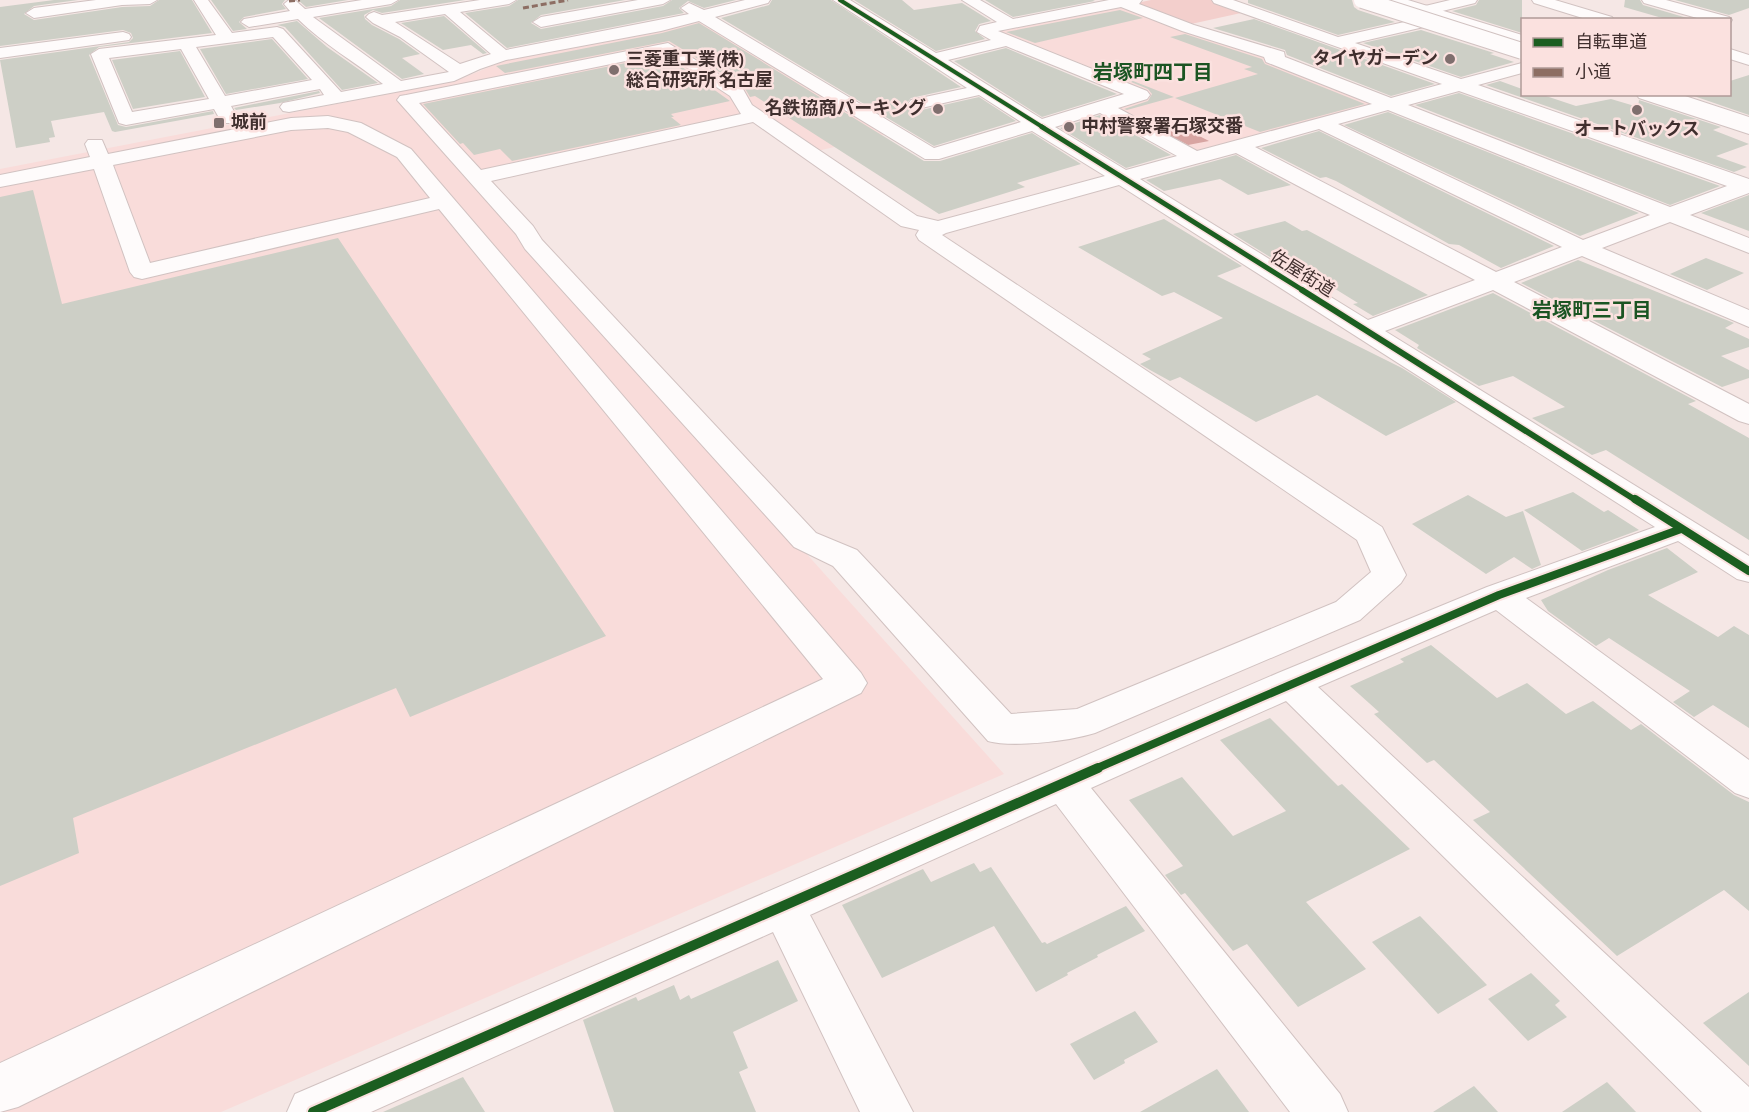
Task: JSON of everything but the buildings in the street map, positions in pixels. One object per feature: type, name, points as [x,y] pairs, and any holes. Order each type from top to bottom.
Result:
[{"type":"main road","points":[[26,50],[35,6],[150,0]]},
{"type":"main road","points":[[201,0],[223,32]]},
{"type":"main road","points":[[288,0],[302,15],[398,87]]},
{"type":"main road","points":[[324,84],[126,119],[99,54],[186,43],[223,32],[302,15],[391,0]]},
{"type":"main road","points":[[378,20],[510,0],[570,43]]},
{"type":"main road","points":[[541,22],[663,0]]},
{"type":"main road","points":[[671,0],[703,15],[730,34],[932,155],[1103,107],[1141,94],[1010,32],[969,0]]},
{"type":"main road","points":[[207,123],[454,76],[485,61],[503,56],[661,26],[763,0]]},
{"type":"main road","name":"佐屋街道","points":[[840,0],[1749,571]]},
{"type":"main road","points":[[1219,0],[1748,186]]},
{"type":"main road","points":[[1351,0],[1424,16],[1521,42]]},
{"type":"main road","points":[[1362,0],[1521,53]]},
{"type":"main road","points":[[1384,0],[1521,42]]},
{"type":"main road","points":[[1394,0],[1424,16],[1521,53]]},
{"type":"main road","points":[[1470,0],[1338,42],[1272,58],[1749,246]]},
{"type":"main road","points":[[1539,0],[1600,18]]},
{"type":"main road","points":[[1650,0],[1719,18]]},
{"type":"main road","points":[[118,38],[118,8],[123,1]]},
{"type":"main road","points":[[932,59],[1010,32],[1124,1],[1188,28],[1278,56]]},
{"type":"main road","points":[[358,5],[378,20],[406,34],[455,68],[466,70]]},
{"type":"main road","points":[[449,10],[503,56]]},
{"type":"main road","points":[[1188,28],[1253,12]]},
{"type":"main road","points":[[0,53],[118,38],[223,32],[277,32],[337,98]]},
{"type":"main road","points":[[186,43],[229,119]]},
{"type":"main road","points":[[938,228],[909,221],[756,116],[745,108],[737,93],[668,48],[406,100],[805,540],[845,558],[1002,730],[1081,723],[1348,611],[1389,575],[1371,534],[927,235],[938,228],[1119,177],[1323,124],[1521,68]]},
{"type":"main road","points":[[917,104],[980,90]]},
{"type":"main road","points":[[1651,96],[1749,128]]},
{"type":"main road","points":[[1665,96],[1749,123]]},
{"type":"main road","points":[[1692,96],[1749,112]]},
{"type":"main road","points":[[1704,96],[1749,112]]},
{"type":"main road","points":[[1103,107],[1193,157]]},
{"type":"main road","points":[[475,178],[756,116]]},
{"type":"main road","points":[[0,181],[97,148],[291,124],[328,122],[354,127],[404,153],[848,683],[0,1089]]},
{"type":"main road","points":[[1323,124],[1580,247],[1749,319]]},
{"type":"main road","points":[[1238,146],[1749,415]]},
{"type":"main road","points":[[97,148],[142,272],[444,201]]},
{"type":"main road","points":[[1364,330],[1580,247],[1748,186]]},
{"type":"main road","points":[[313,1112],[1290,683],[1499,595],[1681,529]]},
{"type":"main road","points":[[1499,595],[1749,782]]},
{"type":"main road","points":[[1290,683],[1738,1112]]},
{"type":"main road","points":[[1064,784],[1322,1112]]},
{"type":"main road","points":[[782,905],[887,1112]]},
{"type":"shaded area","points":[[1151,0],[1211,0],[1241,11],[1241,13],[1191,24],[1132,4]]},
{"type":"shaded area","points":[[1117,7],[1129,7],[1236,44],[1377,102],[1198,151],[1190,151],[1114,107],[1145,99],[995,32],[999,29]]},
{"type":"shaded area","points":[[704,21],[888,134],[801,155],[751,120],[474,183],[1004,774],[221,1112],[0,1112],[0,169],[393,93],[463,78],[506,60]]},
{"type":"shaded area","points":[[1168,120],[1209,141],[1188,145],[1148,124]]},
{"type":"marked path","points":[[289,1],[300,0]]},
{"type":"marked path","points":[[523,8],[568,0]]},
{"type":"cycle path","points":[[840,0],[1749,571]]},
{"type":"cycle path","points":[[313,1112],[1291,683],[1499,595],[1681,529]]},
{"type":"place","name":"タイヤガーデン","points":[[1450,59]]},
{"type":"place","name":"三菱重工業(株) 総合研究所 名古屋","points":[[614,70]]},
{"type":"place","name":"名鉄協商パーキング","points":[[938,109]]},
{"type":"place","name":"オートバックス","points":[[1637,110]]},
{"type":"place","name":"城前","points":[[219,123]]},
{"type":"place","name":"中村警察署石塚交番","points":[[1069,127]]},
{"type":"district","name":"岩塚町四丁目","points":[[1153,73]]},
{"type":"district","name":"岩塚町三丁目","points":[[1592,311]]}]
